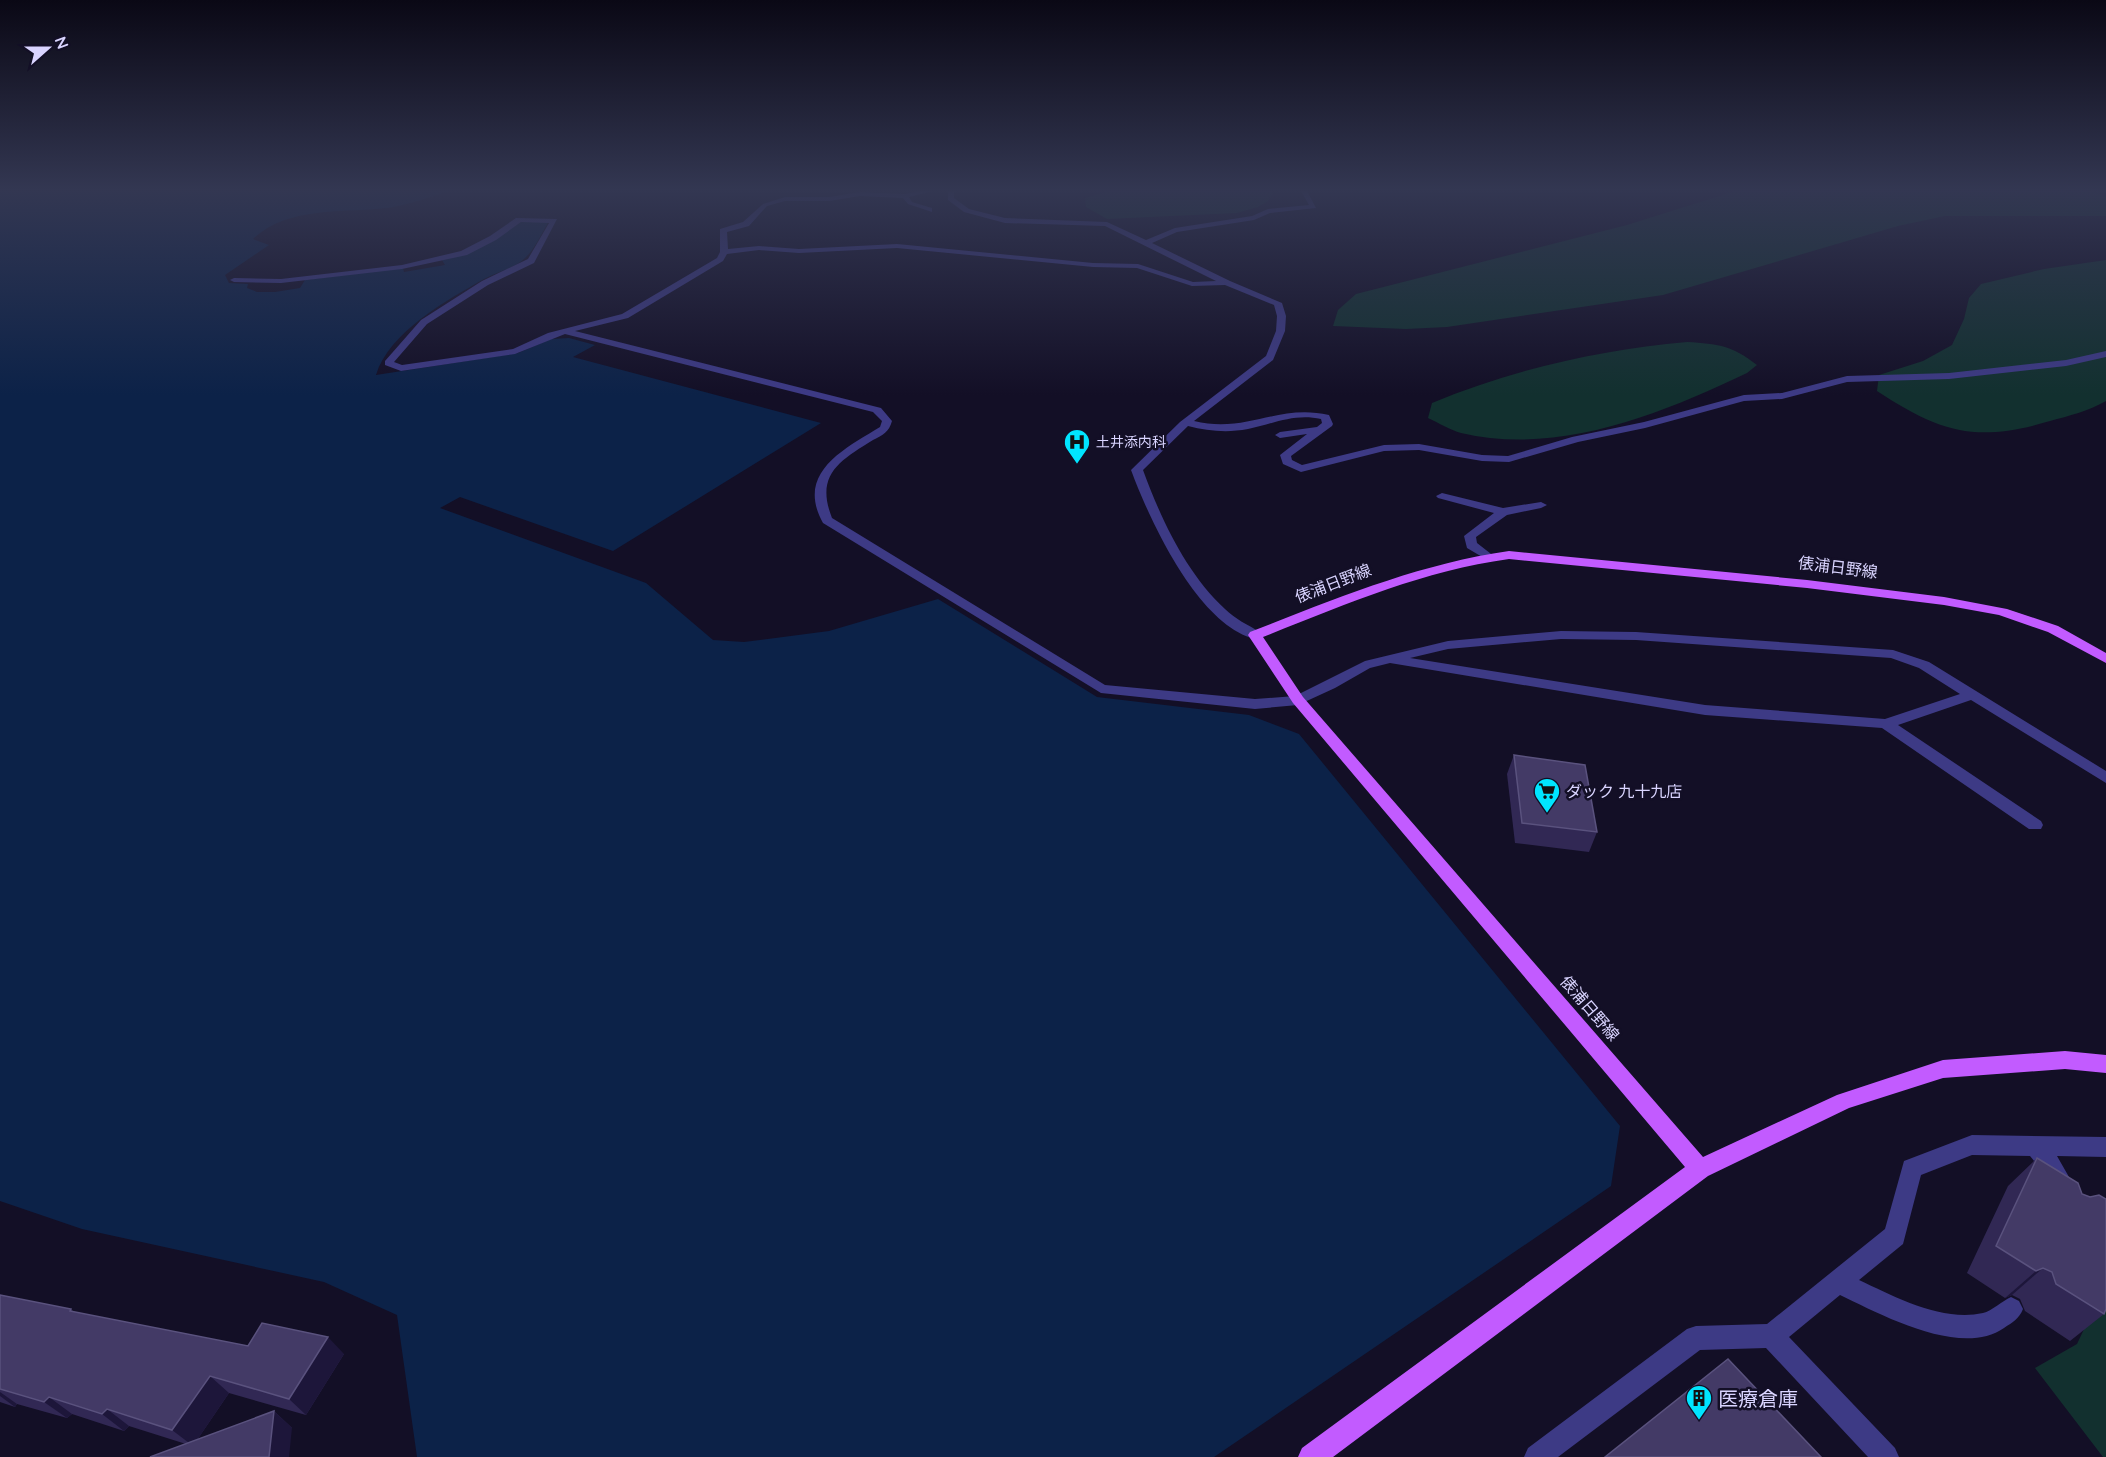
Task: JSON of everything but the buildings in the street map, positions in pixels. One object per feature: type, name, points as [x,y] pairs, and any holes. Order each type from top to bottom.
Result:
[{"type":"main road","name":"俵浦日野線","points":[[1700,1169],[1298,700],[1255,635],[1433,568],[1509,555],[1546,557],[1944,601],[2002,612],[2053,629],[2106,659]]},
{"type":"main road","points":[[1311,1457],[1700,1169],[1844,1101],[1943,1069],[2065,1060],[2106,1064]]},
{"type":"street","points":[[234,280],[281,280],[402,267],[437,259]]},
{"type":"street","points":[[532,259],[485,282],[424,322],[387,363],[401,368],[515,351],[551,335],[625,316],[720,259]]},
{"type":"street","points":[[1024,259],[1093,266],[1130,265],[1192,284],[1227,282]]},
{"type":"street","points":[[1179,259],[1278,303],[1281,309],[1278,346],[1270,358],[1188,423],[1148,457],[1137,470],[1145,496],[1199,590],[1222,614],[1255,635]]},
{"type":"street","points":[[567,332],[877,410],[887,421],[885,429],[840,457],[820,483],[820,501],[827,520],[1101,689],[1255,704],[1298,700],[1365,665],[1389,659],[1448,645],[1562,635],[1636,636],[1893,654],[1924,665],[2106,778]]},
{"type":"street","points":[[1188,423],[1209,428],[1236,429],[1290,413],[1312,413],[1325,417],[1328,424],[1285,455],[1287,462],[1301,469],[1375,450],[1419,447],[1482,458],[1509,459],[1576,439],[1645,425],[1744,398],[1782,396],[1847,379],[1949,376],[2066,363],[2106,354]]},
{"type":"street","points":[[1280,435],[1320,429]]},
{"type":"street","points":[[1442,496],[1503,512],[1541,505]]},
{"type":"street","points":[[1489,557],[1471,545],[1470,536],[1503,512]]},
{"type":"street","points":[[1389,659],[1705,710],[1886,724],[1972,695]]},
{"type":"street","points":[[1886,724],[2035,825]]},
{"type":"street","points":[[1537,1457],[1696,1338],[1771,1336],[1895,1236],[1912,1168],[1972,1145],[2106,1147]]},
{"type":"street","points":[[2034,1145],[2052,1166],[2063,1187],[2062,1202]]},
{"type":"street","points":[[1838,1282],[1884,1304],[1946,1326],[1988,1324],[2012,1310]]},
{"type":"street","points":[[1771,1336],[1886,1457]]},
{"type":"green space","points":[[1493,259],[1786,259],[1663,295],[1447,327],[1406,329],[1333,326],[1338,310],[1356,294]]},
{"type":"green space","points":[[2106,260],[2106,401],[2078,413],[2024,428],[2001,432],[1980,432],[1940,425],[1877,391],[1879,375],[1923,361],[1952,345],[1964,319],[1969,298],[1981,284],[2044,269]]},
{"type":"green space","points":[[1687,342],[1732,349],[1757,365],[1747,373],[1680,403],[1609,427],[1572,435],[1535,439],[1498,439],[1461,433],[1428,418],[1432,403],[1494,380],[1589,356]]},
{"type":"green space","points":[[2104,1287],[2106,1289],[2106,1457],[2103,1457],[2035,1368],[2077,1344]]},
{"type":"water","points":[[0,259],[248,259],[225,275],[229,283],[248,284],[247,288],[257,292],[275,292],[300,288],[305,280],[403,268],[404,272],[445,265],[442,260],[448,259],[524,259],[516,265],[469,287],[421,319],[393,345],[376,375],[518,353],[551,339],[569,338],[595,345],[573,357],[821,423],[613,551],[460,497],[440,508],[646,583],[713,640],[744,642],[829,631],[938,599],[1097,697],[1249,715],[1299,734],[1620,1126],[1611,1186],[1214,1457],[417,1457],[397,1315],[324,1282],[82,1229],[0,1201]]},
{"type":"place","name":"土井添内科","points":[[1077,465]]},
{"type":"place","name":"ダック 九十九店","points":[[1547,814]]},
{"type":"place","name":"医療倉庫","points":[[1699,1421]]}]
